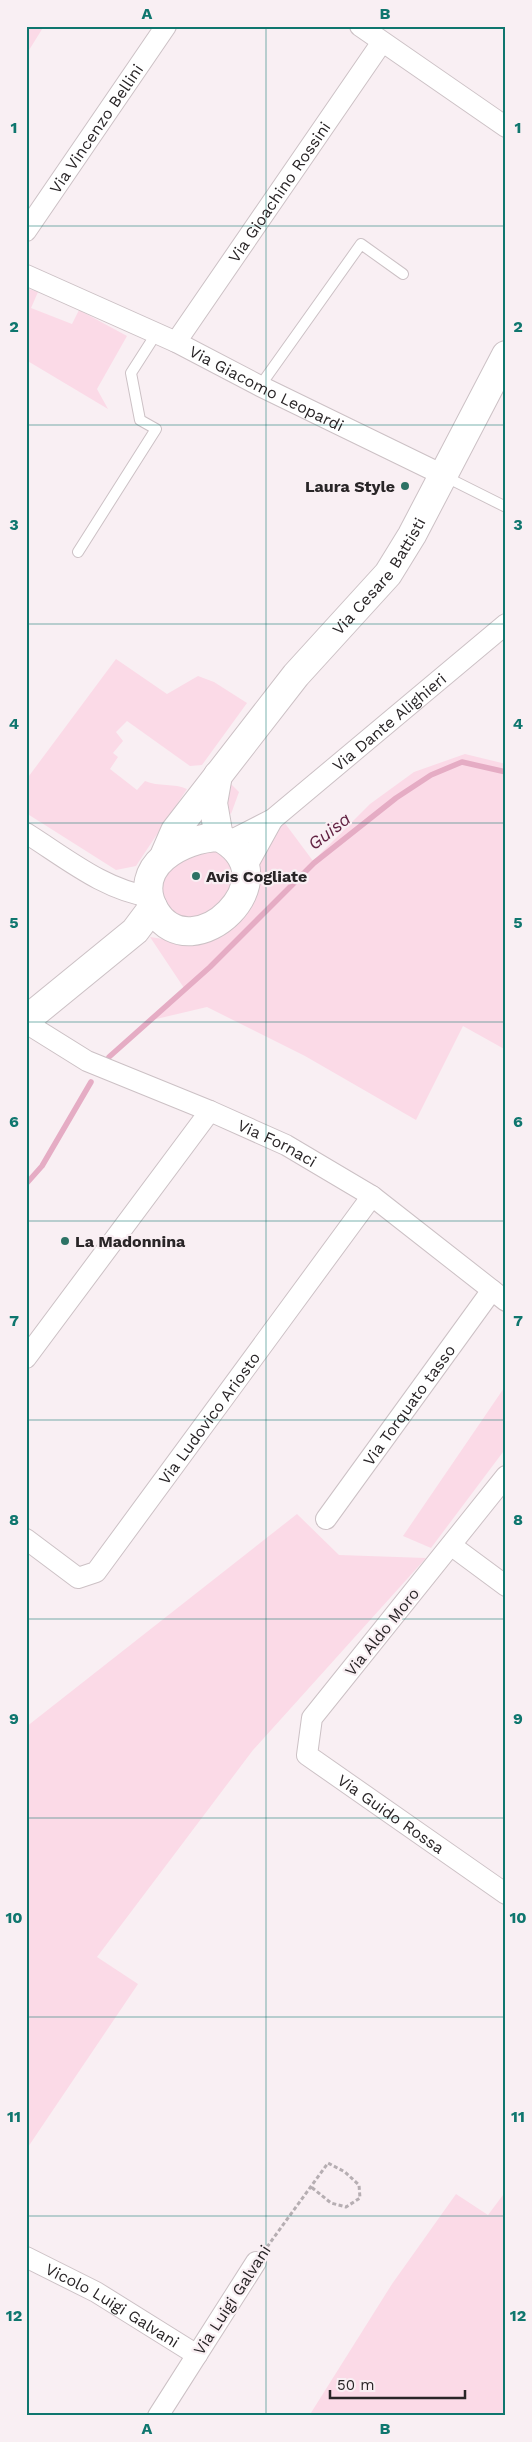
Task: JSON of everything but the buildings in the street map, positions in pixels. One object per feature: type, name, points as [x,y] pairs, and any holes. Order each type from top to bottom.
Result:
[{"type":"street","name":"Via Vincenzo Bellini","points":[[26,231],[166,26]]},
{"type":"street","points":[[360,26],[506,127]]},
{"type":"street","name":"Via Gioachino Rossini","points":[[176,342],[382,42]]},
{"type":"street","name":"Via Giacomo Leopardi","points":[[26,275],[176,342],[260,386],[443,475]]},
{"type":"street","name":"Via Cesare Battisti","points":[[158,892],[175,831],[218,773],[296,675],[388,574],[412,535],[504,362]]},
{"type":"street","name":"Via Dante Alighieri","points":[[224,840],[273,819],[506,624]]},
{"type":"street","name":"Via Cesare Battisti","points":[[218,773],[213,803],[224,840]]},
{"type":"street","name":"Via Dante Alighieri","points":[[247,866],[273,819]]},
{"type":"street","points":[[26,833],[107,884],[127,885],[158,892],[190,931],[204,930],[217,923],[230,912],[244,890],[248,878],[247,866],[224,840],[189,842],[158,892],[135,931],[26,1021]]},
{"type":"street","name":"Via Fornaci","points":[[26,1021],[87,1061],[210,1111],[286,1145],[372,1196],[499,1296]]},
{"type":"street","points":[[26,1358],[210,1111]]},
{"type":"street","name":"Via Ludovico Ariosto","points":[[26,1539],[78,1578],[96,1572],[372,1196]]},
{"type":"street","name":"Via Torquato tasso","points":[[326,1519],[499,1296]]},
{"type":"street","name":"Via Aldo Moro","points":[[312,1718],[452,1546],[506,1476]]},
{"type":"street","points":[[452,1546],[506,1586]]},
{"type":"street","name":"Via Guido Rossa","points":[[312,1718],[307,1755],[506,1894]]},
{"type":"street","name":"Vicolo Luigi Galvani","points":[[26,2257],[96,2292],[196,2355]]},
{"type":"street","name":"Via Luigi Galvani","points":[[158,2416],[256,2262]]},
{"type":"lane","points":[[260,386],[362,244],[403,274]]},
{"type":"lane","points":[[78,552],[156,429],[140,420],[131,373],[156,334]]},
{"type":"lane","name":"Via Giacomo Leopardi","points":[[443,475],[506,507]]},
{"type":"path","name":"Via Luigi Galvani","points":[[256,2262],[310,2186],[328,2163],[346,2172],[359,2184],[360,2198],[346,2207],[330,2203],[310,2186]]},
{"type":"shaded area","points":[[28,26],[44,26],[26,55],[26,29]]},
{"type":"shaded area","points":[[26,288],[38,292],[31,308],[72,324],[79,310],[127,336],[97,389],[108,409],[26,360]]},
{"type":"shaded area","points":[[116,659],[167,694],[198,676],[214,682],[247,703],[202,765],[190,766],[127,721],[116,732],[123,741],[113,753],[118,757],[110,769],[137,790],[145,781],[187,789],[136,866],[116,870],[26,813],[26,780]]},
{"type":"shaded area","points":[[465,754],[506,764],[506,1050],[463,1026],[416,1120],[305,1056],[207,1007],[152,1020],[184,988],[150,937],[176,941],[259,871],[259,863],[266,844],[284,822],[313,861],[370,804],[414,772]]},
{"type":"shaded area","points":[[228,781],[239,792],[231,814],[225,810]]},
{"type":"shaded area","points":[[212,846],[236,865],[228,902],[186,924],[161,903],[162,880],[181,855]]},
{"type":"shaded area","points":[[506,1385],[506,1448],[431,1548],[403,1536]]},
{"type":"shaded area","points":[[297,1514],[339,1555],[426,1558],[253,1750],[97,1957],[138,1984],[26,2150],[26,1727]]},
{"type":"shaded area","points":[[506,2191],[506,2416],[309,2416],[392,2284],[456,2194],[488,2215]]},
{"type":"waterway","name":"Guisa","points":[[109,1057],[210,967],[314,863],[396,798],[431,775],[462,762],[506,772]]},
{"type":"waterway","name":"Guisa","points":[[26,1184],[42,1166],[91,1082]]},
{"type":"place","name":"Laura Style","points":[[405,486]]},
{"type":"place","name":"Avis Cogliate","points":[[196,876]]},
{"type":"place","name":"La Madonnina","points":[[65,1241]]}]
